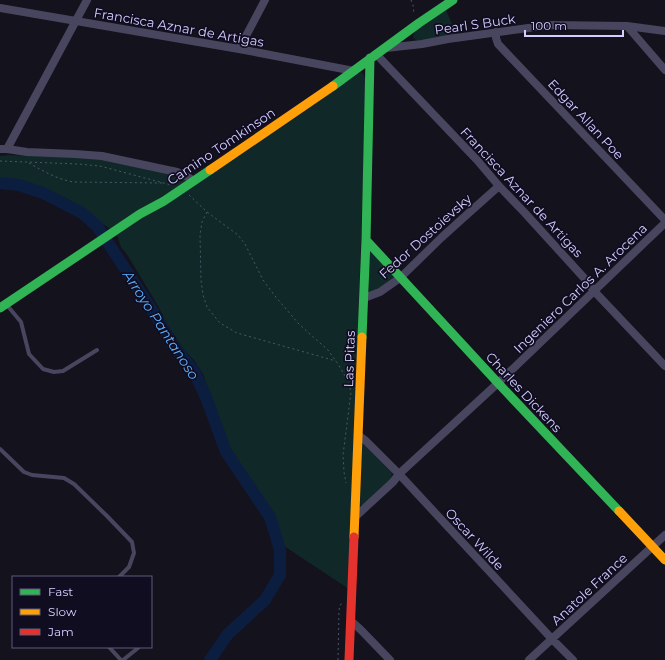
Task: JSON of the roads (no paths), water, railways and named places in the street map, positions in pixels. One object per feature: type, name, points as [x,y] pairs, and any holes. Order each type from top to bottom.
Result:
[{"type":"street","points":[[86,0],[76,21],[4,149],[27,152],[102,156],[177,172],[194,181]]},
{"type":"street","points":[[239,49],[265,0]]},
{"type":"street","name":"Camino Tomkinson","points":[[3,306],[113,231],[164,201],[332,87],[419,22],[452,0]]},
{"type":"street","name":"Francisca Aznar de Artigas","points":[[0,8],[239,49],[354,71]]},
{"type":"street","name":"Pearl S Buck","points":[[384,48],[422,44],[550,25],[627,26],[665,31]]},
{"type":"street","points":[[627,26],[665,70]]},
{"type":"street","name":"Edgar Allan Poe","points":[[496,32],[498,44],[665,222]]},
{"type":"street","name":"Francisca Aznar de Artigas","points":[[373,56],[477,160],[585,279],[594,291],[665,366]]},
{"type":"street","name":"Las Pitas","points":[[349,660],[373,56]]},
{"type":"street","name":"Fedor Dostoievsky","points":[[364,298],[380,292],[400,278],[440,238],[499,186]]},
{"type":"street","name":"Ingeniero Carlos A. Arocena","points":[[355,517],[393,482],[398,474],[498,383],[665,222]]},
{"type":"street","name":"Charles Dickens","points":[[366,240],[665,560]]},
{"type":"street","name":"Oscar Wilde","points":[[358,435],[366,441],[398,474],[573,660]]},
{"type":"street","name":"Anatole France","points":[[529,660],[665,535]]},
{"type":"street","points":[[351,620],[390,660]]},
{"type":"lane","points":[[3,306],[21,322],[29,354],[43,369],[54,372],[63,371],[97,350]]},
{"type":"lane","points":[[0,449],[24,472],[32,475],[64,478],[74,484],[132,542],[134,553],[129,567],[120,576]]},
{"type":"lane","points":[[110,648],[122,660],[138,648]]},
{"type":"waterway","name":"Arroyo Pantanoso","points":[[0,183],[19,185],[43,193],[82,213],[97,226],[156,316],[172,344],[194,371],[207,400],[226,452],[270,517],[280,550],[280,575],[265,600],[228,634],[210,660]]}]
